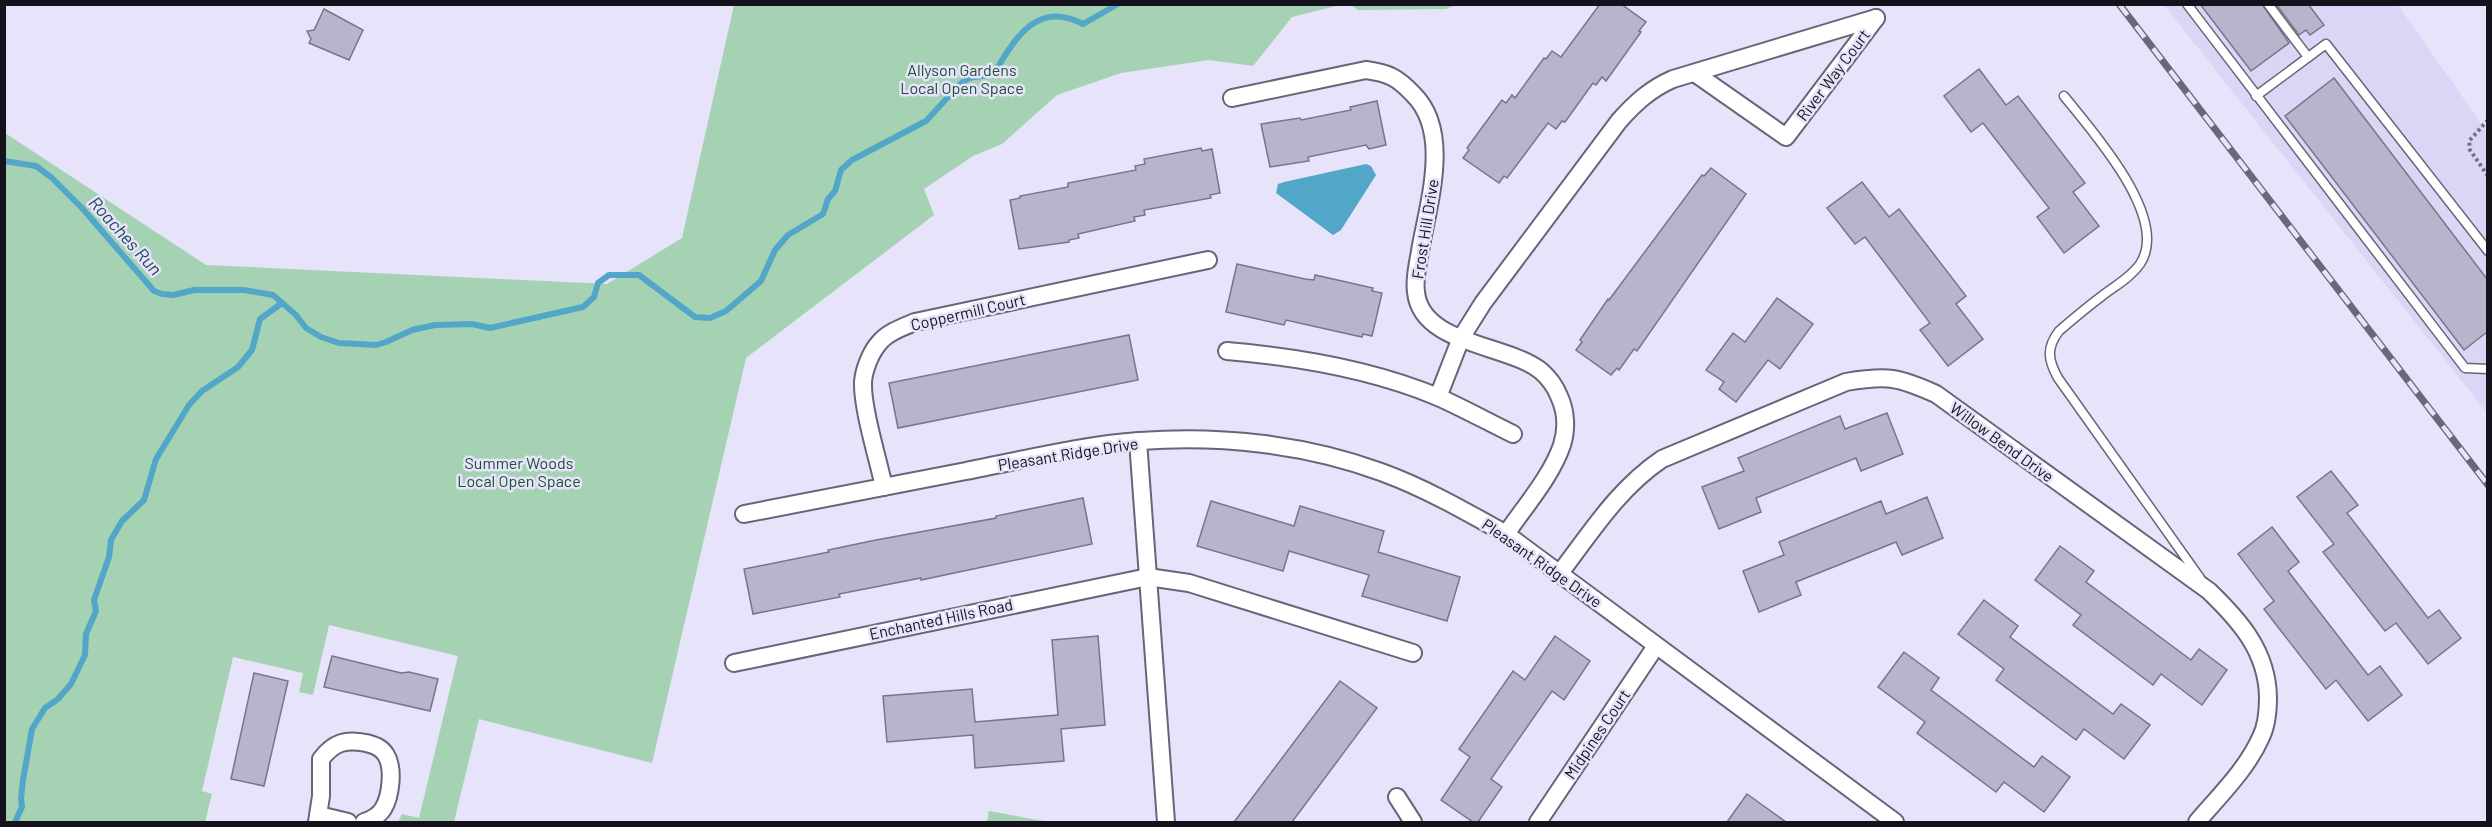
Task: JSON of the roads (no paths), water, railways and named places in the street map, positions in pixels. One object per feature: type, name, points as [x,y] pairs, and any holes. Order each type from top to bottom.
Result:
[{"type":"street","name":"River Way Court","points":[[1438,397],[1461,338],[1506,270],[1619,122],[1653,87],[1876,18],[1786,137],[1696,74]]},
{"type":"street","name":"Frost Hill Drive","points":[[1232,98],[1366,70],[1384,72],[1401,82],[1418,98],[1435,136],[1436,160],[1417,270],[1416,292],[1420,306],[1440,328],[1540,370],[1554,384],[1564,405],[1566,424],[1562,444],[1553,465],[1506,534]]},
{"type":"street","name":"Coppermill Court","points":[[884,487],[865,400],[863,380],[869,360],[879,343],[894,331],[915,322],[1208,260]]},
{"type":"street","points":[[1227,351],[1275,355],[1331,365],[1388,379],[1438,397],[1513,434]]},
{"type":"street","name":"Willow Bend Drive","points":[[1560,573],[1621,492],[1639,475],[1662,459],[1846,382],[1878,377],[1905,380],[1936,394],[2209,591],[2231,612],[2250,637],[2263,663],[2267,684],[2268,711],[2261,737],[2248,760],[2198,822]]},
{"type":"street","name":"Pleasant Ridge Drive","points":[[744,514],[1079,449],[1138,441],[1193,438],[1266,445],[1332,457],[1380,471],[1439,496],[1506,534],[1895,822]]},
{"type":"street","points":[[1138,441],[1166,822]]},
{"type":"street","name":"Enchanted Hills Road","points":[[734,663],[1148,577],[1189,584],[1413,653]]},
{"type":"street","name":"Midpines Court","points":[[1538,822],[1656,646]]},
{"type":"street","points":[[348,822],[318,819],[321,759],[337,744],[352,740],[375,746],[386,755],[389,763],[387,801],[382,812],[364,822]]},
{"type":"street","points":[[1397,797],[1413,822]]},
{"type":"lane","points":[[2187,4],[2465,368],[2487,369]]},
{"type":"lane","points":[[2268,4],[2308,57]]},
{"type":"lane","points":[[2256,96],[2326,44],[2487,251]]},
{"type":"lane","points":[[2064,96],[2115,161],[2139,205],[2148,238],[2146,252],[2132,273],[2059,331],[2048,352],[2051,365],[2209,591]]},
{"type":"water","points":[[1366,164],[1371,166],[1376,175],[1341,230],[1333,235],[1276,193],[1278,184],[1284,182]]},
{"type":"waterway","name":"Roaches Run","points":[[4,161],[36,166],[52,178],[82,208],[154,291],[173,295],[194,290],[244,290],[273,295],[296,315],[306,328],[321,337],[339,343],[376,345],[412,330],[435,325],[472,324],[490,328],[583,307],[594,297],[598,283],[609,275],[639,275],[695,317],[710,318],[726,311],[761,281],[775,250],[788,235],[823,214],[828,199],[835,191],[841,170],[852,160],[926,121],[959,85],[969,78],[988,75],[996,70],[1020,35],[1041,19],[1053,16],[1083,24],[1118,4]]},
{"type":"waterway","points":[[15,822],[22,807],[23,780],[32,729],[45,708],[58,699],[71,684],[85,655],[86,634],[96,611],[94,600],[109,557],[111,540],[122,521],[144,500],[156,459],[189,405],[202,391],[238,367],[252,350],[260,319],[282,303]]},
{"type":"railway","points":[[2119,4],[2488,485]]},
{"type":"park label","name":"Allyson Gardens Local Open Space","points":[[962,79]]},
{"type":"park label","name":"Summer Woods Local Open Space","points":[[519,472]]}]
